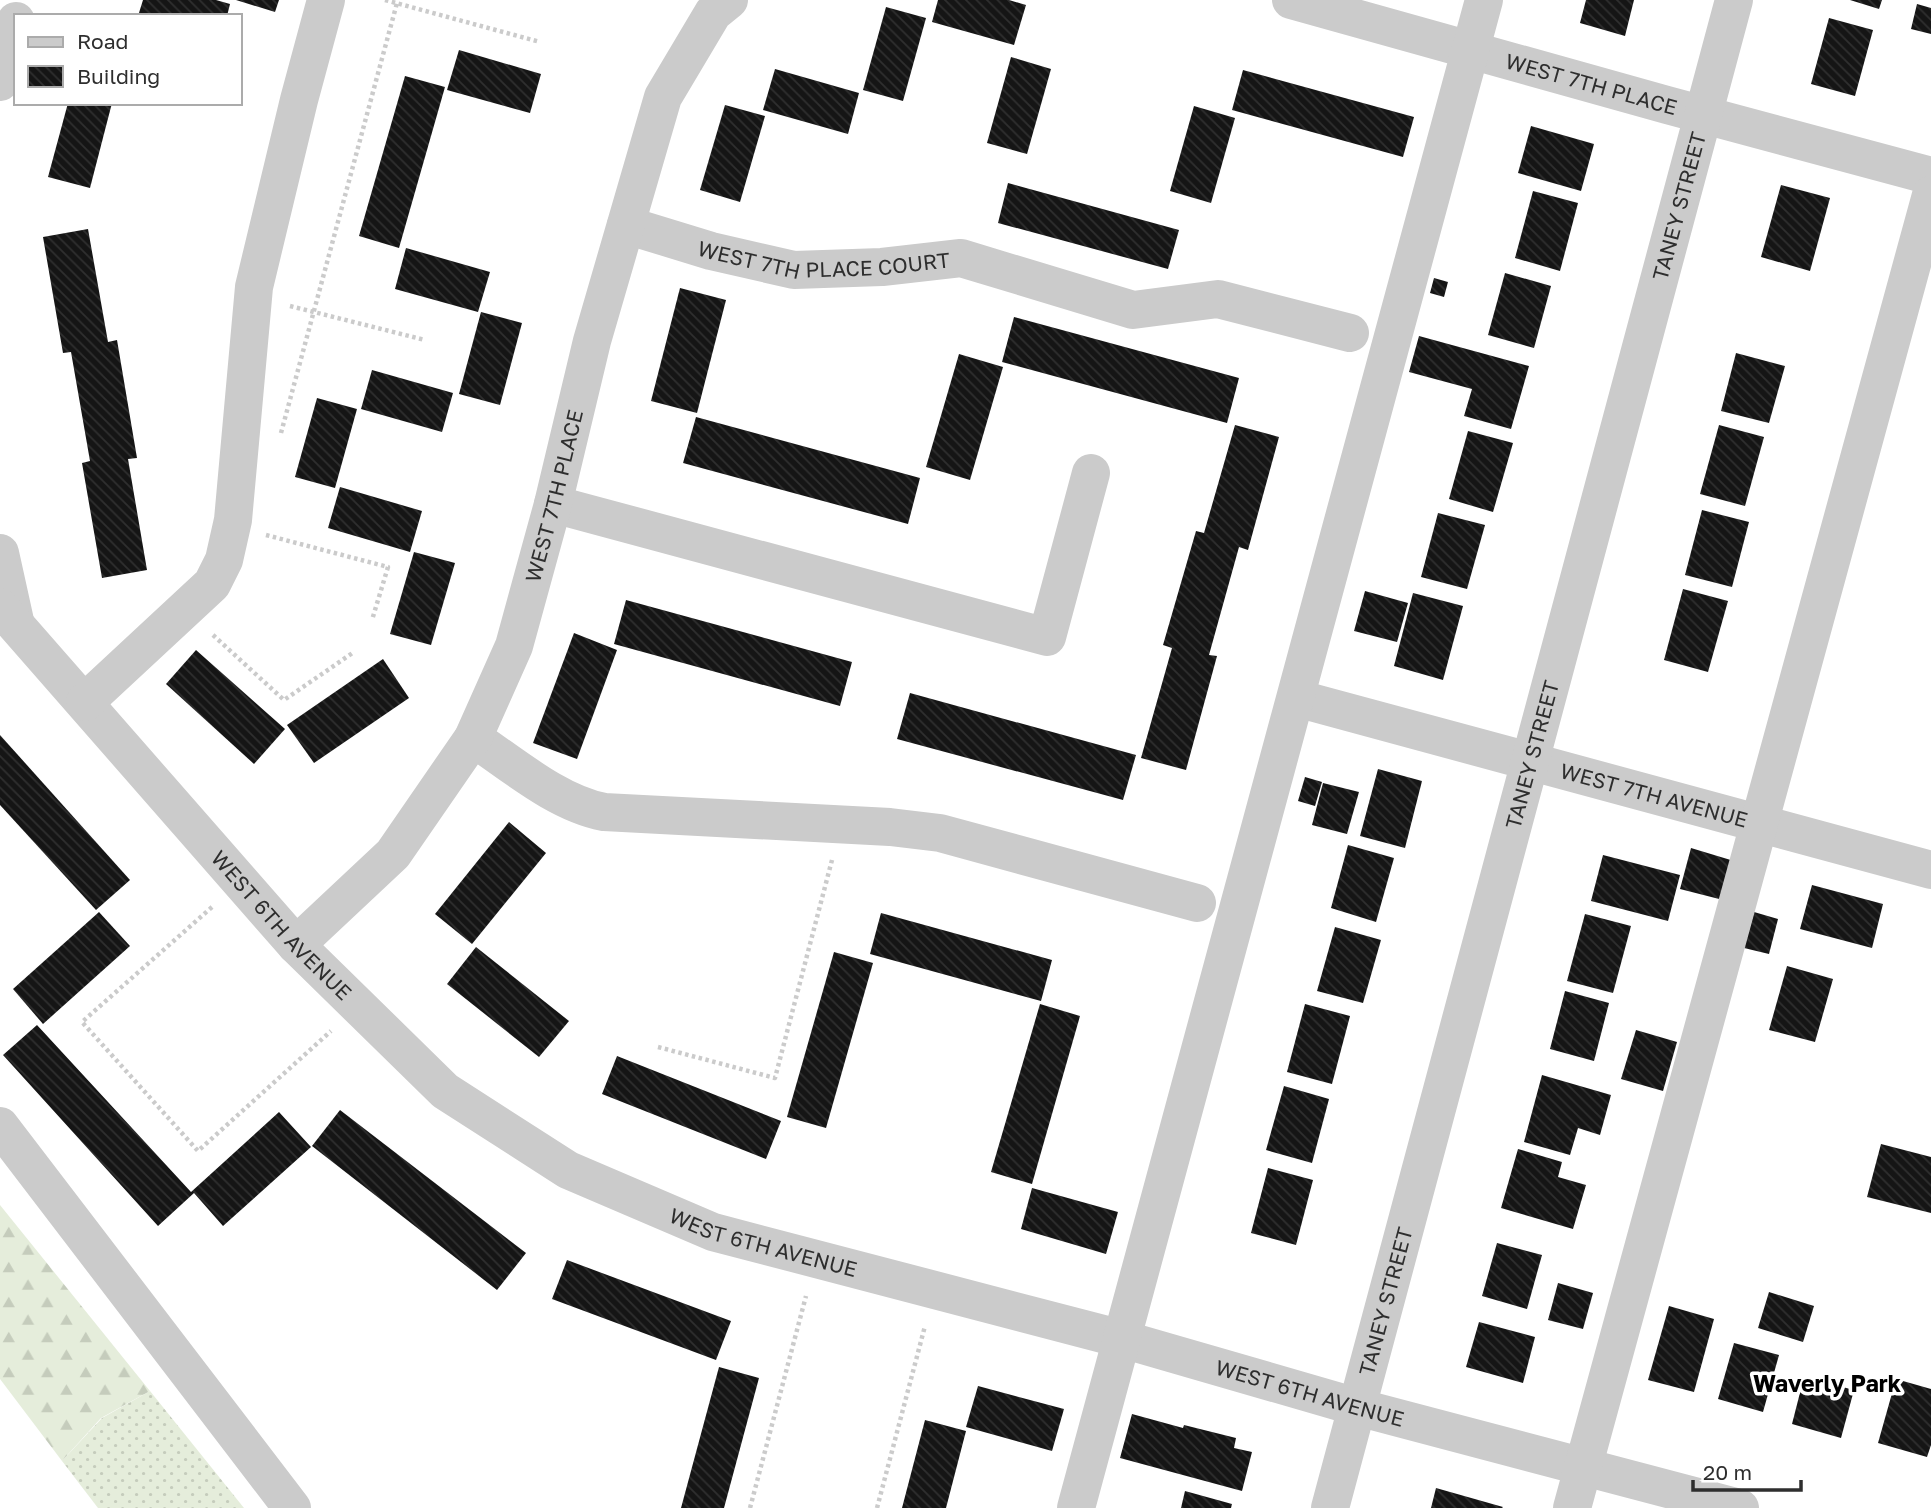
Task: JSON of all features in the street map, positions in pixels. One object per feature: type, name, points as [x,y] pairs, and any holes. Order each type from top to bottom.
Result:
[{"type":"street","points":[[85,702],[212,584],[224,560],[232,526],[254,297],[296,113],[326,0]]},
{"type":"street","name":"WEST 7TH PLACE","points":[[296,945],[393,854],[473,738],[514,646],[553,504],[592,341],[663,97],[713,13],[729,0]]},
{"type":"street","name":"WEST 7TH PLACE","points":[[1291,0],[1931,176]]},
{"type":"street","points":[[1076,1508],[1485,0]]},
{"type":"street","name":"TANEY STREET","points":[[1330,1508],[1734,0]]},
{"type":"street","points":[[0,82],[14,29]]},
{"type":"street","points":[[1572,1508],[1931,195]]},
{"type":"street","name":"WEST 7TH PLACE COURT","points":[[626,225],[711,251],[794,270],[882,267],[961,258],[1133,310],[1218,299],[1350,333]]},
{"type":"street","points":[[553,504],[1047,636],[1091,473]]},
{"type":"street","points":[[0,553],[7,614]]},
{"type":"street","name":"WEST 6TH AVENUE","points":[[7,614],[296,945],[445,1091],[568,1170],[713,1232],[1122,1339],[1357,1407],[1740,1508]]},
{"type":"street","name":"WEST 7TH AVENUE","points":[[1296,698],[1931,870]]},
{"type":"street","points":[[473,738],[564,798],[590,810],[890,827],[940,833],[1198,903]]},
{"type":"street","points":[[0,1126],[292,1508]]},
{"type":"path","points":[[384,0],[540,42]]},
{"type":"path","points":[[279,439],[397,4]]},
{"type":"path","points":[[254,297],[425,340]]},
{"type":"path","points":[[232,526],[388,567],[372,620]]},
{"type":"path","points":[[185,609],[284,701],[354,652]]},
{"type":"path","points":[[658,1047],[775,1078],[842,826]]},
{"type":"path","points":[[219,901],[82,1022],[198,1151],[334,1028]]},
{"type":"path","points":[[750,1508],[809,1286]]},
{"type":"path","points":[[877,1508],[927,1318]]},
{"type":"green space","points":[[0,1205],[150,1391],[101,1418],[62,1461],[0,1379]]},
{"type":"green space","points":[[150,1391],[244,1508],[98,1508],[62,1461],[102,1418]]},
{"type":"building","points":[[143,0],[216,0],[230,4],[228,14],[139,14]]},
{"type":"building","points":[[236,0],[279,0],[275,12]]},
{"type":"building","points":[[938,0],[1009,0],[1026,5],[1014,45],[932,22]]},
{"type":"building","points":[[1586,0],[1634,0],[1625,36],[1580,23]]},
{"type":"building","points":[[1850,0],[1882,0],[1879,9]]},
{"type":"building","points":[[1917,4],[1931,8],[1931,34],[1911,29]]},
{"type":"building","points":[[886,7],[926,18],[903,101],[863,90]]},
{"type":"building","points":[[1829,18],[1873,30],[1855,96],[1811,84]]},
{"type":"building","points":[[459,50],[541,74],[530,113],[447,90]]},
{"type":"building","points":[[1011,57],[1051,69],[1027,154],[987,143]]},
{"type":"building","points":[[775,69],[859,93],[848,134],[763,110]]},
{"type":"building","points":[[1243,70],[1414,117],[1403,157],[1232,110]]},
{"type":"building","points":[[405,76],[445,87],[399,248],[359,236]]},
{"type":"building","points":[[67,105],[111,105],[90,188],[48,177]]},
{"type":"building","points":[[725,105],[765,116],[740,202],[700,190]]},
{"type":"building","points":[[1194,106],[1235,118],[1211,203],[1170,191]]},
{"type":"building","points":[[1531,126],[1594,144],[1581,191],[1518,173]]},
{"type":"building","points":[[1008,183],[1179,230],[1168,269],[998,223]]},
{"type":"building","points":[[1781,185],[1830,198],[1810,271],[1761,257]]},
{"type":"building","points":[[1533,191],[1578,203],[1560,271],[1515,258]]},
{"type":"building","points":[[88,229],[108,342],[117,340],[137,458],[128,459],[147,570],[102,578],[82,463],[90,461],[71,352],[63,353],[43,237]]},
{"type":"building","points":[[406,248],[490,272],[478,312],[395,289]]},
{"type":"building","points":[[1505,273],[1551,286],[1534,348],[1488,335]]},
{"type":"building","points":[[1434,278],[1448,282],[1444,297],[1430,293]]},
{"type":"building","points":[[680,288],[726,300],[697,413],[651,401]]},
{"type":"building","points":[[481,312],[522,323],[500,405],[459,394]]},
{"type":"building","points":[[1014,317],[1239,378],[1227,423],[1002,362]]},
{"type":"building","points":[[1419,336],[1529,366],[1511,429],[1464,416],[1472,389],[1409,372]]},
{"type":"building","points":[[1736,353],[1785,366],[1769,423],[1721,411]]},
{"type":"building","points":[[959,354],[1003,367],[970,480],[926,467]]},
{"type":"building","points":[[372,370],[453,393],[442,432],[361,409]]},
{"type":"building","points":[[317,398],[357,409],[335,488],[295,477]]},
{"type":"building","points":[[696,417],[920,478],[908,524],[683,463]]},
{"type":"building","points":[[1235,425],[1279,437],[1248,550],[1239,547],[1209,655],[1217,656],[1186,770],[1141,758],[1172,648],[1163,645],[1196,531],[1204,533]]},
{"type":"building","points":[[1719,425],[1764,437],[1745,506],[1700,494]]},
{"type":"building","points":[[1468,431],[1513,443],[1493,512],[1449,499]]},
{"type":"building","points":[[340,487],[422,511],[410,552],[328,528]]},
{"type":"building","points":[[1702,510],[1749,522],[1732,587],[1685,575]]},
{"type":"building","points":[[1438,513],[1485,525],[1467,589],[1421,577]]},
{"type":"building","points":[[414,552],[455,563],[431,645],[390,634]]},
{"type":"building","points":[[1683,589],[1728,601],[1708,672],[1664,660]]},
{"type":"building","points":[[1365,591],[1408,603],[1397,642],[1354,631]]},
{"type":"building","points":[[1413,593],[1463,606],[1443,680],[1394,666]]},
{"type":"building","points":[[626,600],[852,662],[840,706],[614,644]]},
{"type":"building","points":[[574,633],[617,650],[577,759],[533,743]]},
{"type":"building","points":[[196,650],[285,729],[254,764],[166,684]]},
{"type":"building","points":[[383,659],[409,698],[314,763],[287,725]]},
{"type":"building","points":[[910,693],[1136,755],[1123,800],[897,739]]},
{"type":"building","points":[[0,735],[130,880],[96,910],[0,805]]},
{"type":"building","points":[[1378,769],[1422,781],[1405,848],[1360,836]]},
{"type":"building","points":[[1305,777],[1322,782],[1315,806],[1298,801]]},
{"type":"building","points":[[1323,783],[1359,792],[1347,834],[1312,825]]},
{"type":"building","points":[[509,822],[546,853],[472,944],[435,914]]},
{"type":"building","points":[[1348,845],[1394,858],[1376,922],[1331,908]]},
{"type":"building","points":[[1691,848],[1734,861],[1723,900],[1680,889]]},
{"type":"building","points":[[1603,855],[1680,875],[1668,921],[1591,901]]},
{"type":"building","points":[[1812,885],[1883,904],[1872,948],[1800,929]]},
{"type":"building","points":[[99,912],[130,946],[43,1024],[13,989]]},
{"type":"building","points":[[1754,912],[1778,919],[1769,954],[1744,948]]},
{"type":"building","points":[[881,913],[1052,960],[1041,1001],[870,954]]},
{"type":"building","points":[[1585,914],[1631,926],[1613,993],[1567,981]]},
{"type":"building","points":[[1335,927],[1381,940],[1363,1003],[1317,991]]},
{"type":"building","points":[[476,947],[569,1021],[539,1057],[447,984]]},
{"type":"building","points":[[834,952],[873,963],[826,1128],[787,1117]]},
{"type":"building","points":[[1787,966],[1833,979],[1815,1042],[1769,1030]]},
{"type":"building","points":[[1565,991],[1609,1003],[1594,1061],[1550,1049]]},
{"type":"building","points":[[1040,1004],[1080,1016],[1032,1184],[991,1172]]},
{"type":"building","points":[[1305,1004],[1350,1016],[1332,1084],[1287,1072]]},
{"type":"building","points":[[37,1025],[191,1192],[279,1112],[311,1147],[223,1226],[194,1193],[158,1226],[3,1055]]},
{"type":"building","points":[[1636,1030],[1677,1042],[1663,1091],[1621,1079]]},
{"type":"building","points":[[617,1056],[781,1121],[766,1159],[602,1094]]},
{"type":"building","points":[[1542,1075],[1611,1095],[1600,1135],[1578,1128],[1570,1155],[1524,1142]]},
{"type":"building","points":[[1284,1086],[1329,1099],[1312,1163],[1266,1150]]},
{"type":"building","points":[[340,1110],[526,1253],[497,1290],[312,1146]]},
{"type":"building","points":[[1881,1144],[1931,1157],[1931,1213],[1867,1197]]},
{"type":"building","points":[[1518,1149],[1562,1162],[1558,1177],[1586,1185],[1573,1229],[1501,1208]]},
{"type":"building","points":[[1268,1168],[1313,1180],[1296,1245],[1251,1233]]},
{"type":"building","points":[[1032,1188],[1118,1212],[1106,1254],[1021,1229]]},
{"type":"building","points":[[1497,1243],[1542,1255],[1527,1309],[1482,1296]]},
{"type":"building","points":[[567,1260],[731,1321],[716,1360],[552,1299]]},
{"type":"building","points":[[1558,1283],[1593,1293],[1583,1329],[1548,1320]]},
{"type":"building","points":[[1769,1292],[1814,1306],[1803,1342],[1758,1328]]},
{"type":"building","points":[[1669,1306],[1714,1319],[1694,1392],[1648,1380]]},
{"type":"building","points":[[1479,1322],[1535,1337],[1523,1383],[1466,1367]]},
{"type":"building","points":[[1734,1343],[1779,1355],[1763,1412],[1718,1399]]},
{"type":"building","points":[[719,1367],[759,1378],[724,1508],[681,1508]]},
{"type":"building","points":[[1804,1377],[1854,1390],[1841,1438],[1792,1424]]},
{"type":"building","points":[[1896,1379],[1931,1389],[1931,1445],[1927,1457],[1878,1443]]},
{"type":"building","points":[[978,1386],[1064,1409],[1052,1451],[966,1427]]},
{"type":"building","points":[[1132,1414],[1183,1428],[1184,1425],[1236,1438],[1234,1448],[1252,1452],[1242,1491],[1120,1458]]},
{"type":"building","points":[[925,1420],[966,1431],[946,1508],[902,1508]]},
{"type":"building","points":[[1436,1488],[1503,1507],[1431,1508]]},
{"type":"building","points":[[1185,1491],[1232,1504],[1231,1508],[1181,1508]]},
{"type":"district","name":"Waverly Park","points":[[1827,1383]]}]
